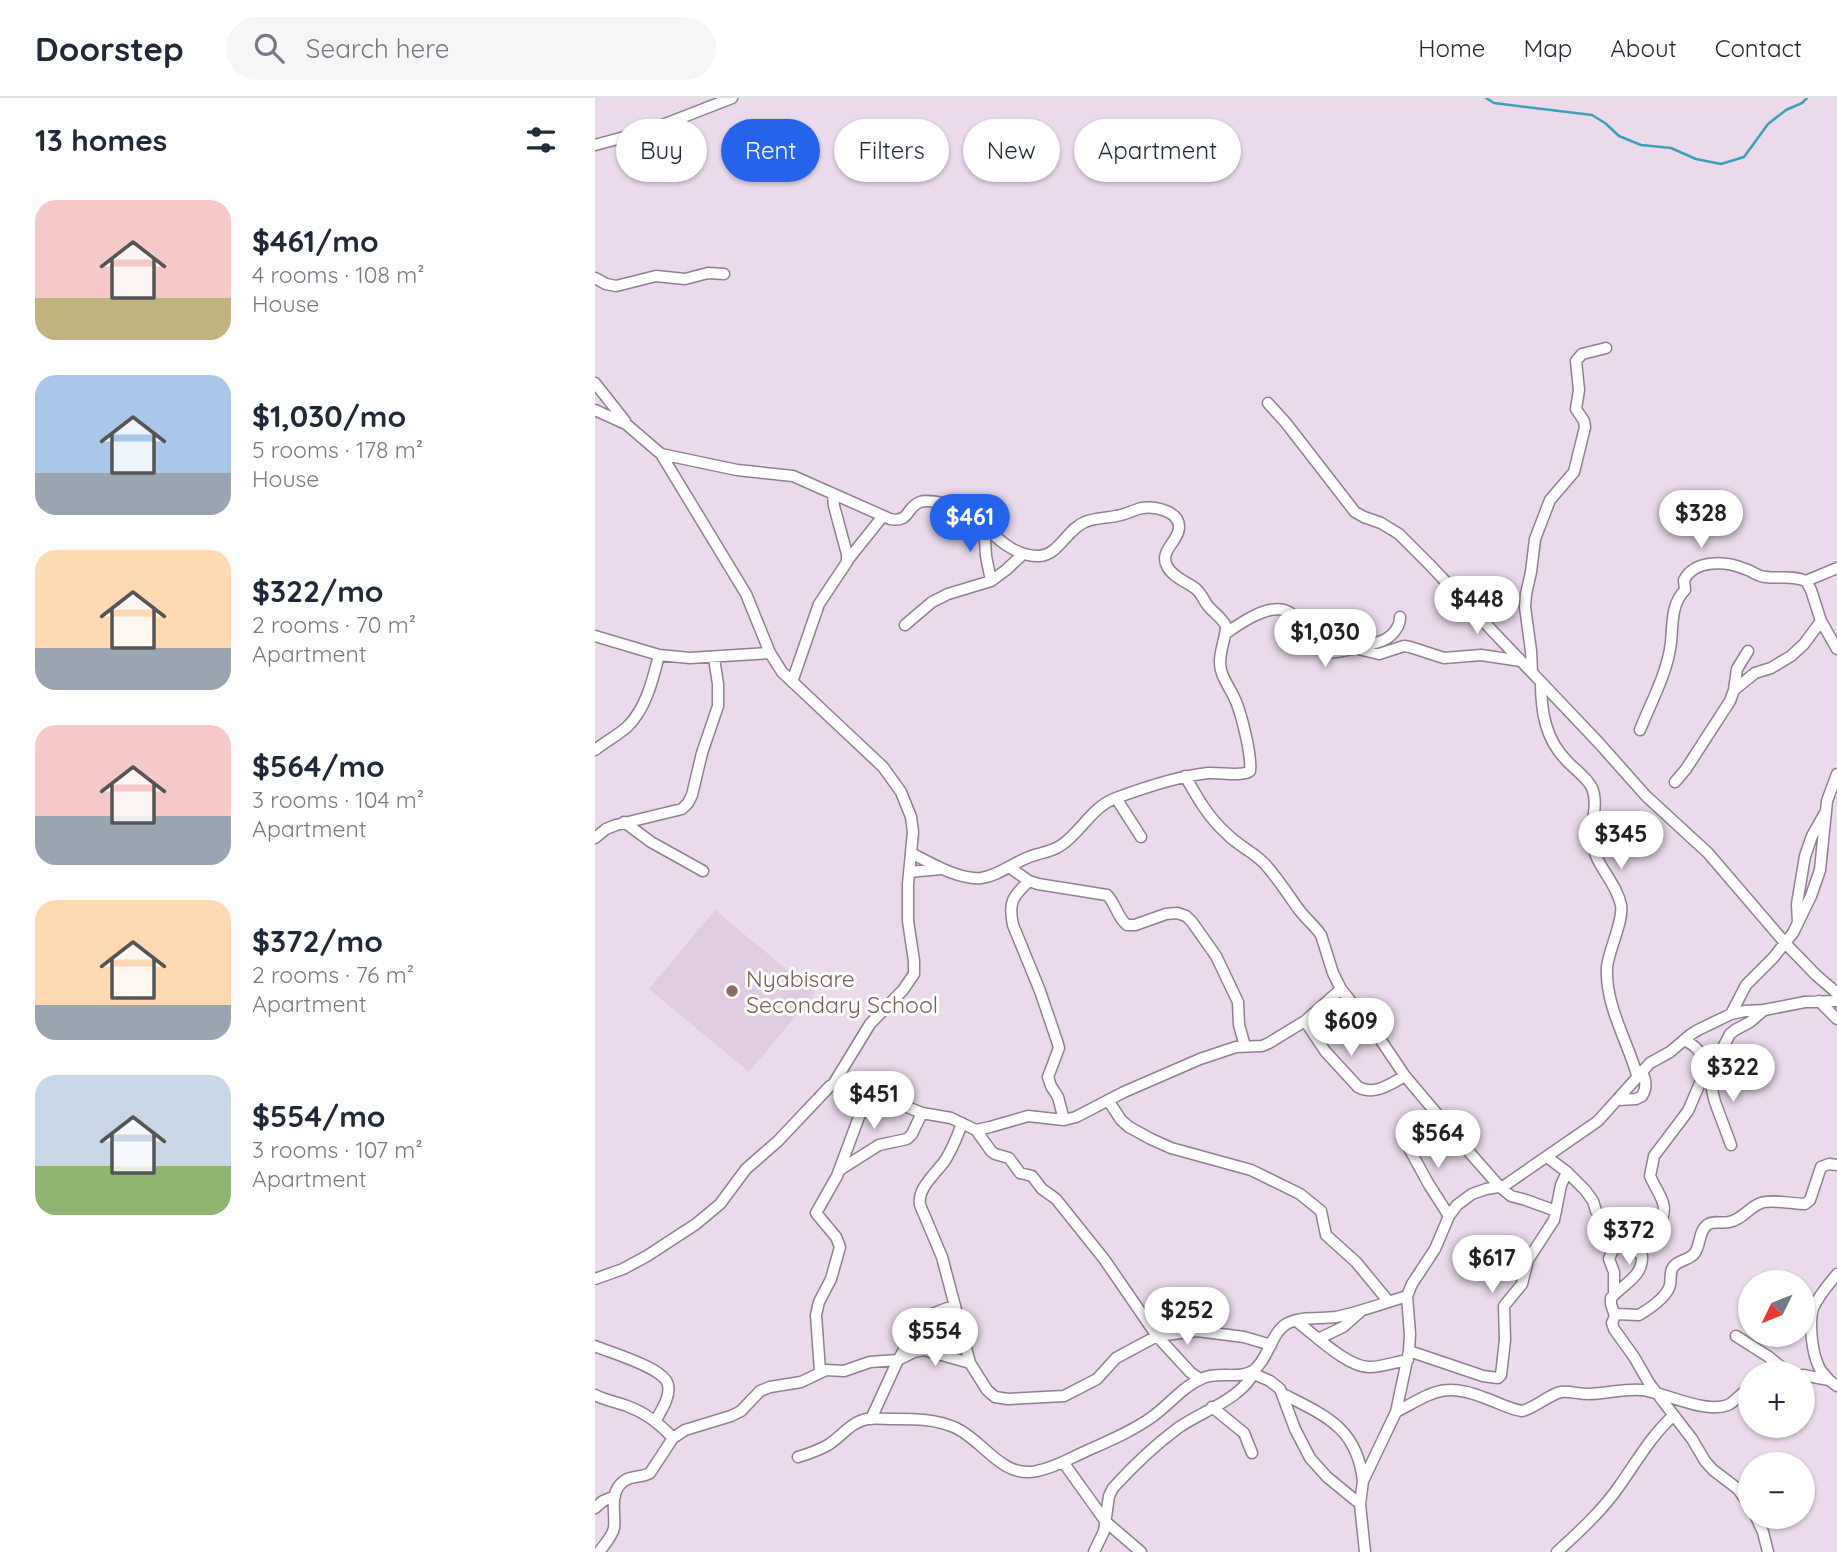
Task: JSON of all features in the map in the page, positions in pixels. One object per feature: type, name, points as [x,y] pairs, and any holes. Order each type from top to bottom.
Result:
[{"type":"street","points":[[595,145],[646,131],[732,98]]},
{"type":"street","points":[[595,278],[616,286],[656,276],[685,279],[708,273],[724,274]]},
{"type":"street","points":[[1532,672],[1525,607],[1535,539],[1550,500],[1574,472],[1585,428],[1576,409],[1579,390],[1576,361],[1582,354],[1605,348]]},
{"type":"street","points":[[595,383],[630,427]]},
{"type":"street","points":[[1268,403],[1355,512],[1399,534],[1662,812],[1708,853],[1786,944],[1837,993]]},
{"type":"street","points":[[595,410],[630,427],[661,454],[746,594],[770,653],[782,672],[883,766],[907,803],[913,832],[908,921],[915,961],[914,974],[903,990],[870,1024],[834,1083],[772,1147],[746,1169],[715,1209],[646,1256],[595,1279]]},
{"type":"street","points":[[661,454],[737,470],[793,475],[833,495],[899,520],[906,516],[916,503],[930,501],[976,512],[995,535],[1010,547],[1023,554],[1037,556],[1048,555],[1080,525],[1088,521],[1118,516],[1141,508],[1168,512],[1177,518],[1178,534],[1165,557],[1167,567],[1201,594],[1206,604],[1225,622],[1227,629],[1221,651],[1221,670],[1235,698],[1243,726],[1250,762],[1249,771],[1244,775],[1225,772],[1185,776],[1116,798],[1100,807],[1059,847],[979,878],[941,869],[911,853]]},
{"type":"street","points":[[833,495],[847,562]]},
{"type":"street","points":[[792,682],[819,604],[883,516]]},
{"type":"street","points":[[984,523],[991,581]]},
{"type":"street","points":[[905,625],[932,602],[948,594],[991,581],[1023,554]]},
{"type":"street","points":[[1640,730],[1669,653],[1674,607],[1685,590],[1684,580],[1691,570],[1706,564],[1734,565],[1763,577],[1791,577],[1805,581],[1837,568]]},
{"type":"street","points":[[1805,581],[1811,590],[1821,621],[1837,649]]},
{"type":"street","points":[[1225,634],[1256,616],[1281,609],[1293,614],[1320,650],[1331,654],[1386,639],[1397,628],[1401,617]]},
{"type":"street","points":[[1734,690],[1755,673],[1771,668],[1791,656],[1821,621]]},
{"type":"street","points":[[595,636],[659,655],[690,659],[770,653]]},
{"type":"street","points":[[1354,648],[1379,654],[1404,646],[1444,659],[1481,655],[1522,662]]},
{"type":"street","points":[[1675,782],[1726,709],[1734,690],[1737,669],[1748,651]]},
{"type":"street","points":[[595,750],[633,720],[646,695],[659,655]]},
{"type":"street","points":[[595,838],[606,829],[624,822],[682,809],[688,803],[718,706],[714,658]]},
{"type":"street","points":[[1541,682],[1541,704],[1545,724],[1553,742],[1593,789],[1595,800],[1592,840],[1599,864],[1613,886],[1621,906],[1622,914],[1607,967],[1609,983],[1617,1021],[1645,1081],[1645,1091],[1636,1099],[1618,1100]]},
{"type":"street","points":[[1731,1014],[1746,985],[1786,944],[1811,896],[1824,849],[1827,801],[1837,774]]},
{"type":"street","points":[[1185,776],[1214,822],[1232,839],[1254,853],[1318,930],[1341,989],[1376,1033],[1405,1076],[1500,1187],[1511,1196],[1556,1211]]},
{"type":"street","points":[[1116,798],[1141,837]]},
{"type":"street","points":[[1798,923],[1797,904],[1805,856],[1825,812]]},
{"type":"street","points":[[624,822],[651,842],[702,871]]},
{"type":"street","points":[[1009,867],[1029,881],[1107,895],[1122,920],[1131,926],[1166,914],[1186,916],[1216,957],[1238,1002],[1238,1025],[1245,1045]]},
{"type":"street","points":[[909,872],[941,869]]},
{"type":"street","points":[[1029,881],[1015,894],[1011,915],[1059,1048],[1048,1077],[1059,1097],[1064,1120]]},
{"type":"street","points":[[976,1130],[1028,1116],[1064,1120],[1076,1118],[1108,1100],[1200,1059],[1245,1045],[1262,1046],[1305,1021],[1341,989]]},
{"type":"street","points":[[1819,1001],[1837,1019]]},
{"type":"street","points":[[1363,1481],[1396,1412],[1409,1356],[1407,1296],[1457,1205],[1472,1194],[1508,1184],[1598,1121],[1654,1059],[1672,1051],[1698,1030],[1745,1010],[1837,1001]]},
{"type":"street","points":[[1658,1228],[1664,1218],[1665,1203],[1650,1176],[1651,1166],[1660,1147],[1688,1111],[1700,1083],[1719,1056],[1730,1034],[1750,1023],[1764,1010]]},
{"type":"street","points":[[1305,1021],[1325,1051],[1362,1090],[1374,1091],[1405,1076]]},
{"type":"street","points":[[1684,1040],[1697,1048],[1709,1071],[1715,1100],[1731,1145]]},
{"type":"street","points":[[834,1083],[843,1082],[869,1090],[922,1113],[941,1116],[976,1130],[995,1154],[1009,1158],[1020,1174],[1032,1176],[1042,1189],[1056,1199],[1104,1259],[1157,1336],[1185,1367],[1200,1379]]},
{"type":"street","points":[[820,1371],[816,1315],[819,1302],[831,1279],[839,1247],[836,1237],[816,1213],[840,1169],[869,1090]]},
{"type":"street","points":[[1108,1100],[1121,1120],[1151,1139],[1251,1170],[1300,1194],[1321,1211],[1327,1235],[1356,1262],[1389,1302]]},
{"type":"street","points":[[840,1169],[879,1145],[907,1139],[922,1113]]},
{"type":"street","points":[[962,1123],[948,1156],[921,1191],[919,1198],[942,1257],[970,1363],[995,1397],[1055,1398],[1072,1393],[1097,1379],[1116,1358],[1157,1336],[1197,1331],[1244,1337],[1271,1345]]},
{"type":"street","points":[[1404,1139],[1449,1216]]},
{"type":"street","points":[[1546,1157],[1567,1172],[1590,1196],[1596,1211],[1643,1259],[1638,1273],[1614,1294]]},
{"type":"street","points":[[1615,1314],[1639,1315],[1664,1295],[1673,1267],[1696,1252],[1707,1224],[1737,1220],[1761,1203],[1805,1204],[1810,1200],[1821,1167],[1837,1165]]},
{"type":"street","points":[[1296,1321],[1343,1357],[1360,1366],[1370,1367],[1409,1356],[1498,1378],[1501,1376],[1505,1340],[1504,1306],[1522,1284],[1528,1260],[1550,1230],[1561,1185],[1567,1172]]},
{"type":"street","points":[[1620,1233],[1608,1259],[1614,1272],[1614,1294],[1611,1301],[1615,1314],[1612,1323],[1614,1329],[1705,1461],[1738,1489]]},
{"type":"street","points":[[1833,1383],[1819,1368],[1811,1322],[1813,1308],[1837,1274]]},
{"type":"street","points":[[1094,1552],[1104,1531],[1109,1496],[1113,1488],[1178,1428],[1242,1388],[1283,1327],[1296,1321],[1338,1316],[1407,1296]]},
{"type":"street","points":[[871,1419],[898,1360],[921,1321],[927,1316],[955,1306]]},
{"type":"street","points":[[1320,1338],[1343,1327],[1361,1310]]},
{"type":"street","points":[[1736,1336],[1774,1361]]},
{"type":"street","points":[[595,1346],[643,1365],[666,1380],[669,1388],[667,1397],[655,1422]]},
{"type":"street","points":[[599,1552],[613,1531],[615,1496],[618,1488],[627,1479],[647,1476],[673,1438],[685,1430],[741,1411],[760,1391],[801,1382],[820,1371],[844,1371],[870,1362],[898,1360],[924,1350],[970,1363]]},
{"type":"street","points":[[798,1457],[827,1446],[862,1420],[920,1419],[940,1422],[971,1437],[1006,1467],[1025,1473],[1037,1471],[1063,1462],[1135,1428],[1200,1379],[1255,1372],[1276,1385],[1283,1394],[1295,1429],[1310,1458],[1327,1477],[1360,1504]]},
{"type":"street","points":[[1815,1378],[1833,1383]]},
{"type":"street","points":[[1396,1412],[1445,1389],[1469,1391],[1522,1411],[1559,1392],[1655,1392],[1691,1404],[1713,1406],[1728,1405],[1738,1397]]},
{"type":"street","points":[[1283,1394],[1327,1417],[1355,1446],[1360,1458],[1363,1481],[1360,1504],[1365,1552]]},
{"type":"street","points":[[595,1395],[630,1407],[655,1422],[673,1438]]},
{"type":"street","points":[[1212,1407],[1244,1433],[1252,1453]]},
{"type":"street","points":[[1557,1552],[1594,1518],[1654,1435],[1673,1416]]},
{"type":"street","points":[[1063,1462],[1106,1522],[1141,1552]]},
{"type":"street","points":[[595,1507],[615,1496]]},
{"type":"street","points":[[1762,1529],[1768,1552]]},
{"type":"shaded area","name":"Nyabisare Secondary School","points":[[715,910],[815,993],[749,1072],[649,989]]},
{"type":"waterway","points":[[1486,98],[1494,103],[1592,115],[1619,136],[1641,145],[1671,148],[1696,159],[1721,164],[1744,157],[1768,124],[1807,98]]},
{"type":"place","name":"Nyabisare Secondary School","points":[[732,991]]}]
